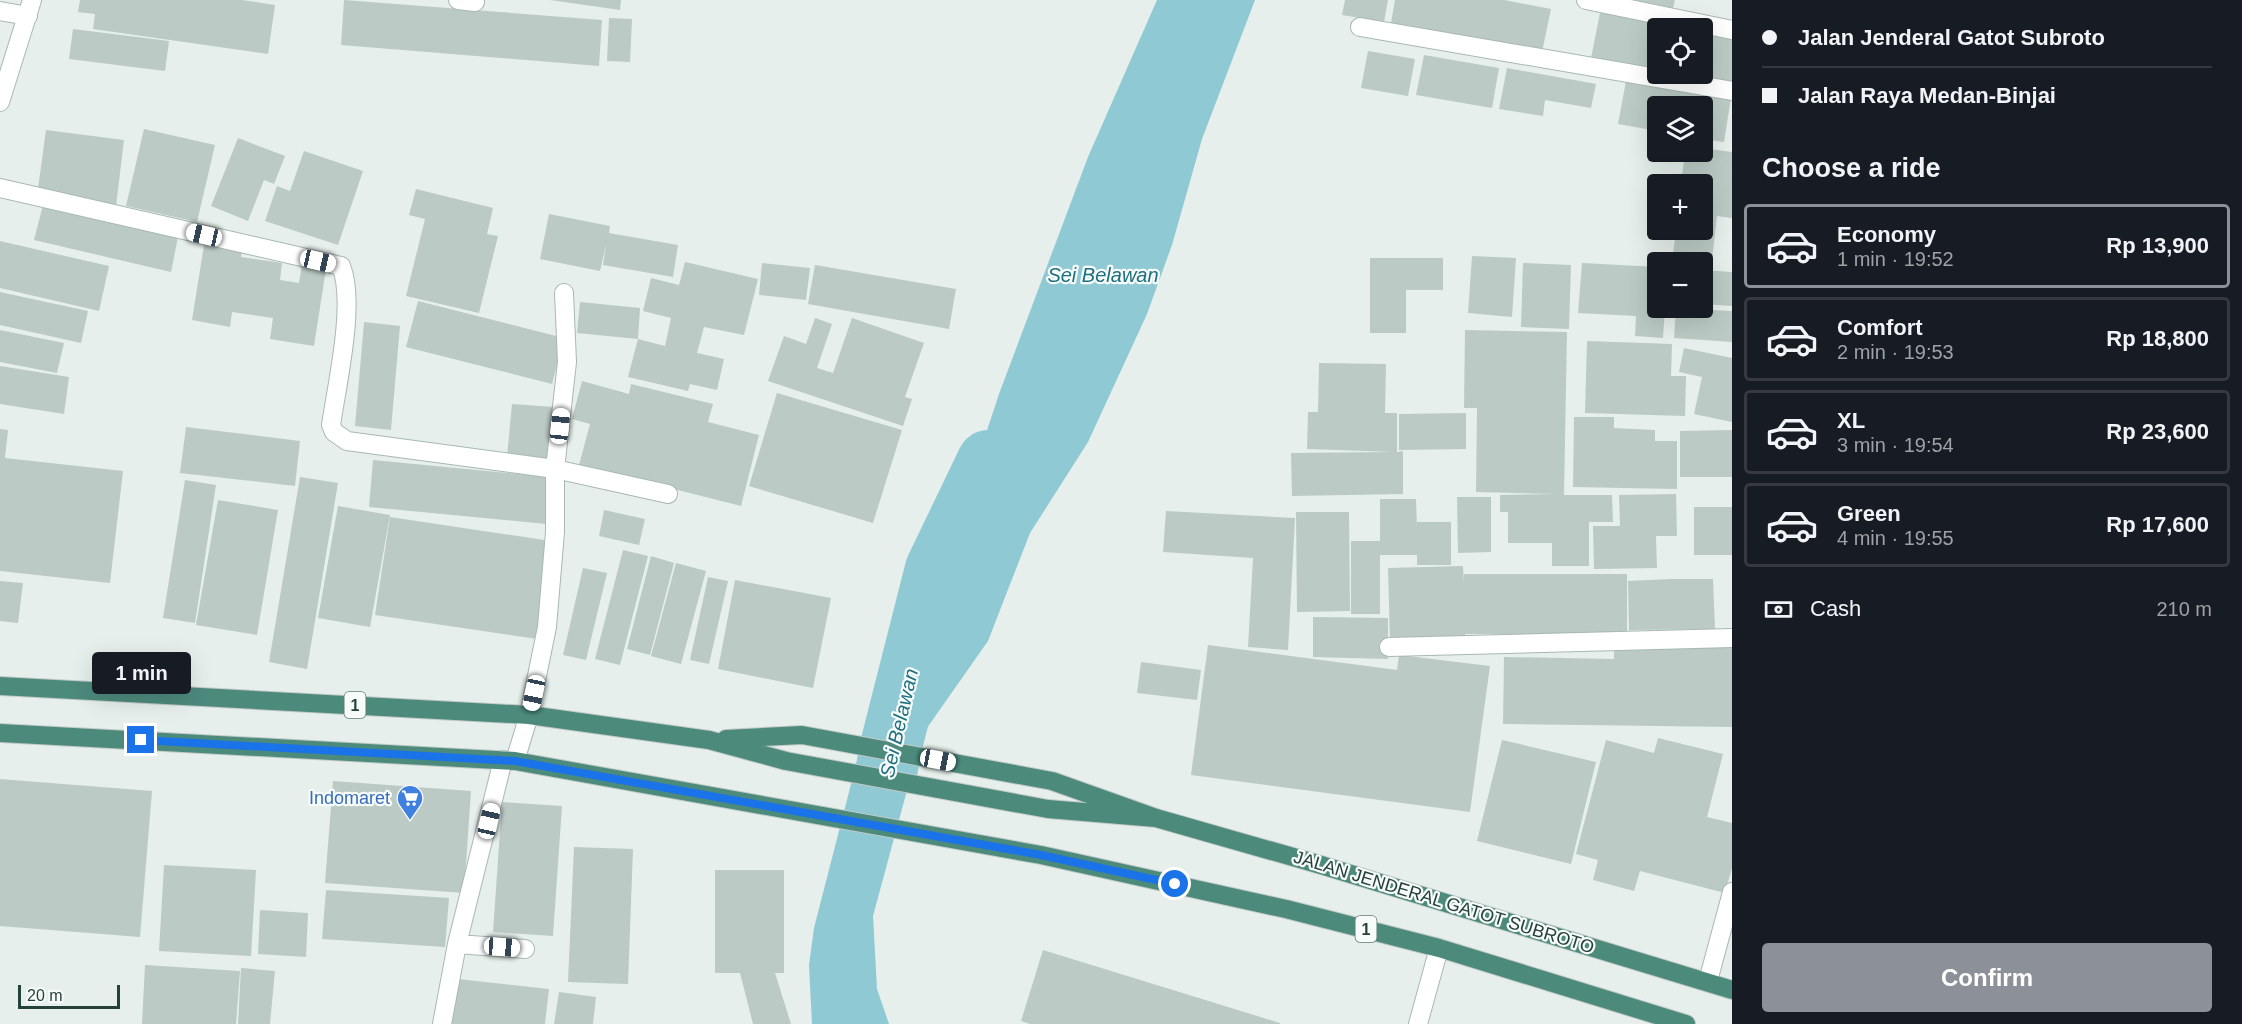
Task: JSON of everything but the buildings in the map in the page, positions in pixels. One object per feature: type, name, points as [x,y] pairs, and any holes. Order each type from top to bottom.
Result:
[{"type":"highway","name":"1","points":[[0,686],[529,715],[709,740]]},
{"type":"highway","name":"1","points":[[0,733],[509,760],[1041,855],[1286,909],[1439,948],[1686,1024]]},
{"type":"highway","name":"JALAN JENDERAL GATOT SUBROTO","points":[[709,740],[802,735],[1052,781],[1156,818],[1732,990]]},
{"type":"highway","name":"JALAN JENDERAL GATOT SUBROTO","points":[[709,740],[786,761],[1048,810],[1156,818]]},
{"type":"street","points":[[1586,0],[1732,30]]},
{"type":"street","points":[[0,11],[30,8],[0,102]]},
{"type":"street","points":[[1360,27],[1732,92]]},
{"type":"street","points":[[0,188],[340,266],[347,281],[347,308],[332,425],[334,432],[347,441],[555,469],[668,494]]},
{"type":"street","points":[[442,1024],[457,944],[509,760],[529,715],[548,627],[555,532],[555,469],[567,362],[564,293]]},
{"type":"street","points":[[1389,647],[1732,638]]},
{"type":"street","points":[[1708,981],[1732,892]]},
{"type":"street","points":[[457,944],[525,949]]},
{"type":"street","points":[[1418,1024],[1439,948]]},
{"type":"water","name":"Sei Belawan","points":[[1157,0],[1255,0],[1202,139],[1172,245],[1147,314],[1088,442],[1030,533],[988,641],[922,735],[873,916],[877,989],[889,1024],[812,1024],[809,965],[814,928],[866,726],[920,671],[948,549],[999,394],[1088,157]]},
{"type":"waterway","name":"Sei Belawan","points":[[887,768],[936,569],[988,461]]},
{"type":"place","name":"Indomaret","points":[[410,821]]},
{"type":"route","points":[[141,740],[515,761],[1041,855],[1175,884]]}]
